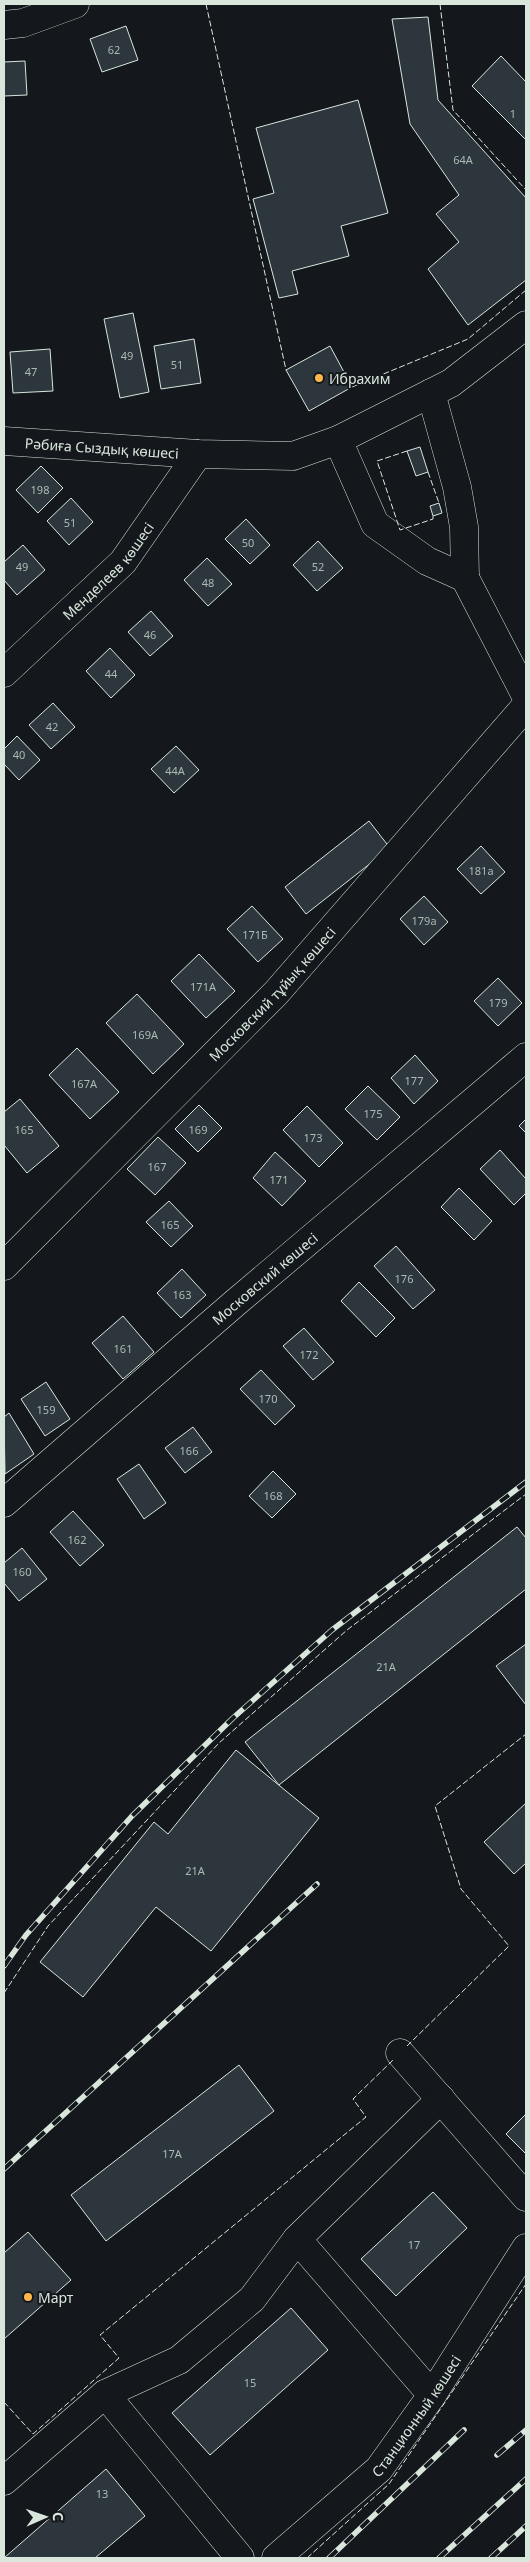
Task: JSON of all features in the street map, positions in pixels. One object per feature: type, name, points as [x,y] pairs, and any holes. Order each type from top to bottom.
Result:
[{"type":"street","points":[[4,25],[23,23],[75,4]]},
{"type":"street","name":"Рәбиға Сыздық көшесі","points":[[4,441],[198,454],[293,456],[338,440],[451,383],[526,325]]},
{"type":"street","points":[[431,393],[457,487],[464,527],[465,578],[526,696]]},
{"type":"street","points":[[338,440],[375,524],[427,561],[465,578]]},
{"type":"street","name":"Менделеев көшесі","points":[[4,673],[123,562],[198,454]]},
{"type":"street","name":"Московский тұйық көшесі","points":[[4,1266],[276,993],[526,706]]},
{"type":"street","name":"Московский көшесі","points":[[4,1503],[234,1303],[526,1057]]},
{"type":"street","points":[[400,2053],[526,2197]]},
{"type":"street","points":[[4,2481],[105,2394],[178,2360],[252,2300],[297,2239],[441,2099]]},
{"type":"street","points":[[297,2239],[432,2396]]},
{"type":"street","name":"Станционный көшесі","points":[[276,2558],[379,2469],[432,2396],[526,2248]]},
{"type":"street","points":[[105,2394],[240,2558]]},
{"type":"building","points":[[428,17],[438,100],[526,198],[526,280],[468,325],[428,269],[459,242],[436,214],[459,195],[410,124],[392,19]]},
{"type":"building","points":[[126,26],[138,60],[102,72],[90,39]]},
{"type":"building","points":[[501,56],[526,82],[526,140],[472,86]]},
{"type":"building","points":[[25,61],[27,95],[4,96],[4,62]]},
{"type":"building","points":[[358,100],[388,213],[341,226],[349,256],[292,271],[298,294],[279,298],[253,199],[274,193],[256,128]]},
{"type":"building","points":[[133,313],[149,392],[120,398],[104,319]]},
{"type":"building","points":[[194,339],[201,383],[161,389],[154,346]]},
{"type":"building","name":"Ибрахим","points":[[330,346],[352,387],[309,411],[286,370]]},
{"type":"building","points":[[50,349],[53,391],[13,393],[10,352]]},
{"type":"building","points":[[420,447],[428,472],[416,476],[407,451]]},
{"type":"building","points":[[41,466],[63,488],[38,513],[16,490]]},
{"type":"building","points":[[71,498],[93,522],[69,545],[47,521]]},
{"type":"building","points":[[439,503],[442,513],[433,516],[430,506]]},
{"type":"building","points":[[246,519],[270,545],[250,564],[225,539]]},
{"type":"building","points":[[318,541],[343,568],[317,591],[293,565]]},
{"type":"building","points":[[23,545],[45,570],[17,595],[4,580],[4,562]]},
{"type":"building","points":[[207,558],[232,584],[208,606],[184,580]]},
{"type":"building","points":[[151,611],[173,636],[150,656],[128,632]]},
{"type":"building","points":[[110,648],[135,675],[111,698],[86,671]]},
{"type":"building","points":[[53,703],[75,727],[51,749],[29,725]]},
{"type":"building","points":[[17,736],[40,760],[19,780],[4,764],[4,749]]},
{"type":"building","points":[[176,746],[199,770],[174,793],[151,769]]},
{"type":"building","points":[[369,821],[390,848],[306,914],[285,887]]},
{"type":"building","points":[[481,846],[505,872],[481,894],[457,869]]},
{"type":"building","points":[[424,896],[448,922],[424,945],[400,919]]},
{"type":"building","points":[[252,906],[283,939],[258,962],[227,929]]},
{"type":"building","points":[[199,954],[235,991],[206,1018],[171,981]]},
{"type":"building","points":[[498,978],[522,1003],[498,1026],[474,1001]]},
{"type":"building","points":[[137,994],[184,1044],[153,1074],[106,1023]]},
{"type":"building","points":[[77,1048],[119,1092],[90,1119],[49,1075]]},
{"type":"building","points":[[415,1055],[438,1081],[414,1104],[391,1078]]},
{"type":"building","points":[[368,1086],[400,1117],[377,1140],[345,1109]]},
{"type":"building","points":[[20,1099],[59,1146],[27,1173],[4,1145],[4,1112]]},
{"type":"building","points":[[199,1105],[222,1128],[198,1152],[175,1129]]},
{"type":"building","points":[[307,1106],[343,1143],[319,1167],[283,1130]]},
{"type":"building","points":[[526,1119],[526,1133],[519,1126]]},
{"type":"building","points":[[158,1137],[186,1163],[155,1195],[127,1169]]},
{"type":"building","points":[[500,1150],[526,1179],[526,1193],[514,1205],[480,1169]]},
{"type":"building","points":[[275,1152],[306,1181],[282,1206],[253,1178]]},
{"type":"building","points":[[459,1188],[492,1221],[474,1240],[441,1207]]},
{"type":"building","points":[[169,1201],[193,1226],[171,1247],[146,1222]]},
{"type":"building","points":[[396,1246],[435,1290],[413,1309],[374,1266]]},
{"type":"building","points":[[182,1269],[206,1295],[181,1318],[157,1293]]},
{"type":"building","points":[[359,1282],[395,1318],[376,1337],[341,1301]]},
{"type":"building","points":[[123,1316],[154,1352],[123,1379],[92,1343]]},
{"type":"building","points":[[304,1328],[334,1362],[313,1380],[283,1346]]},
{"type":"building","points":[[261,1370],[295,1406],[275,1425],[240,1389]]},
{"type":"building","points":[[46,1382],[70,1419],[45,1436],[21,1399]]},
{"type":"building","points":[[9,1413],[34,1454],[5,1474],[4,1417]]},
{"type":"building","points":[[193,1427],[212,1452],[185,1473],[165,1448]]},
{"type":"building","points":[[139,1464],[166,1503],[144,1519],[117,1479]]},
{"type":"building","points":[[273,1471],[296,1494],[272,1518],[249,1496]]},
{"type":"building","points":[[73,1511],[104,1545],[80,1566],[50,1532]]},
{"type":"building","points":[[517,1527],[526,1538],[526,1589],[279,1785],[245,1742]]},
{"type":"building","points":[[22,1548],[47,1579],[19,1601],[4,1583],[4,1563]]},
{"type":"building","points":[[526,1644],[526,1705],[496,1666]]},
{"type":"building","points":[[236,1750],[319,1818],[211,1951],[156,1907],[83,1997],[40,1962],[154,1822],[168,1834]]},
{"type":"building","points":[[526,1803],[526,1863],[514,1874],[484,1842]]},
{"type":"building","points":[[239,2065],[274,2111],[106,2241],[71,2195]]},
{"type":"building","points":[[526,2114],[526,2154],[506,2134]]},
{"type":"building","points":[[433,2192],[467,2228],[396,2296],[361,2259]]},
{"type":"building","name":"Март","points":[[28,2232],[71,2280],[4,2339],[4,2253]]},
{"type":"building","points":[[291,2308],[328,2350],[210,2455],[172,2413]]},
{"type":"building","points":[[106,2469],[145,2516],[95,2558],[4,2558]]},
{"type":"railway","points":[[4,1966],[26,1935],[132,1816],[233,1718],[332,1630],[526,1482]]},
{"type":"railway","points":[[4,2169],[317,1884]]},
{"type":"railway","points":[[329,2558],[464,2430]]},
{"type":"railway","points":[[497,2455],[526,2430]]},
{"type":"railway","points":[[439,2558],[526,2479]]},
{"type":"railway","points":[[491,2558],[526,2526]]},
{"type":"fence","points":[[206,4],[286,370]]},
{"type":"fence","points":[[440,4],[453,110],[526,190]]},
{"type":"fence","points":[[352,387],[468,339],[526,290]]},
{"type":"fence","points":[[407,451],[377,461],[400,530],[433,519],[433,516]]},
{"type":"fence","points":[[428,472],[439,503]]},
{"type":"fence","points":[[4,1993],[48,1926],[219,1743],[347,1630],[526,1494]]},
{"type":"fence","points":[[407,2046],[509,1946],[461,1889],[435,1806],[526,1734]]},
{"type":"fence","points":[[4,2402],[33,2434],[119,2358],[100,2335],[366,2117],[353,2099],[393,2060]]},
{"type":"fence","points":[[307,2558],[389,2484],[526,2284]]},
{"type":"place","name":"Ибрахим","points":[[319,378]]},
{"type":"place","name":"Март","points":[[28,2297]]}]
